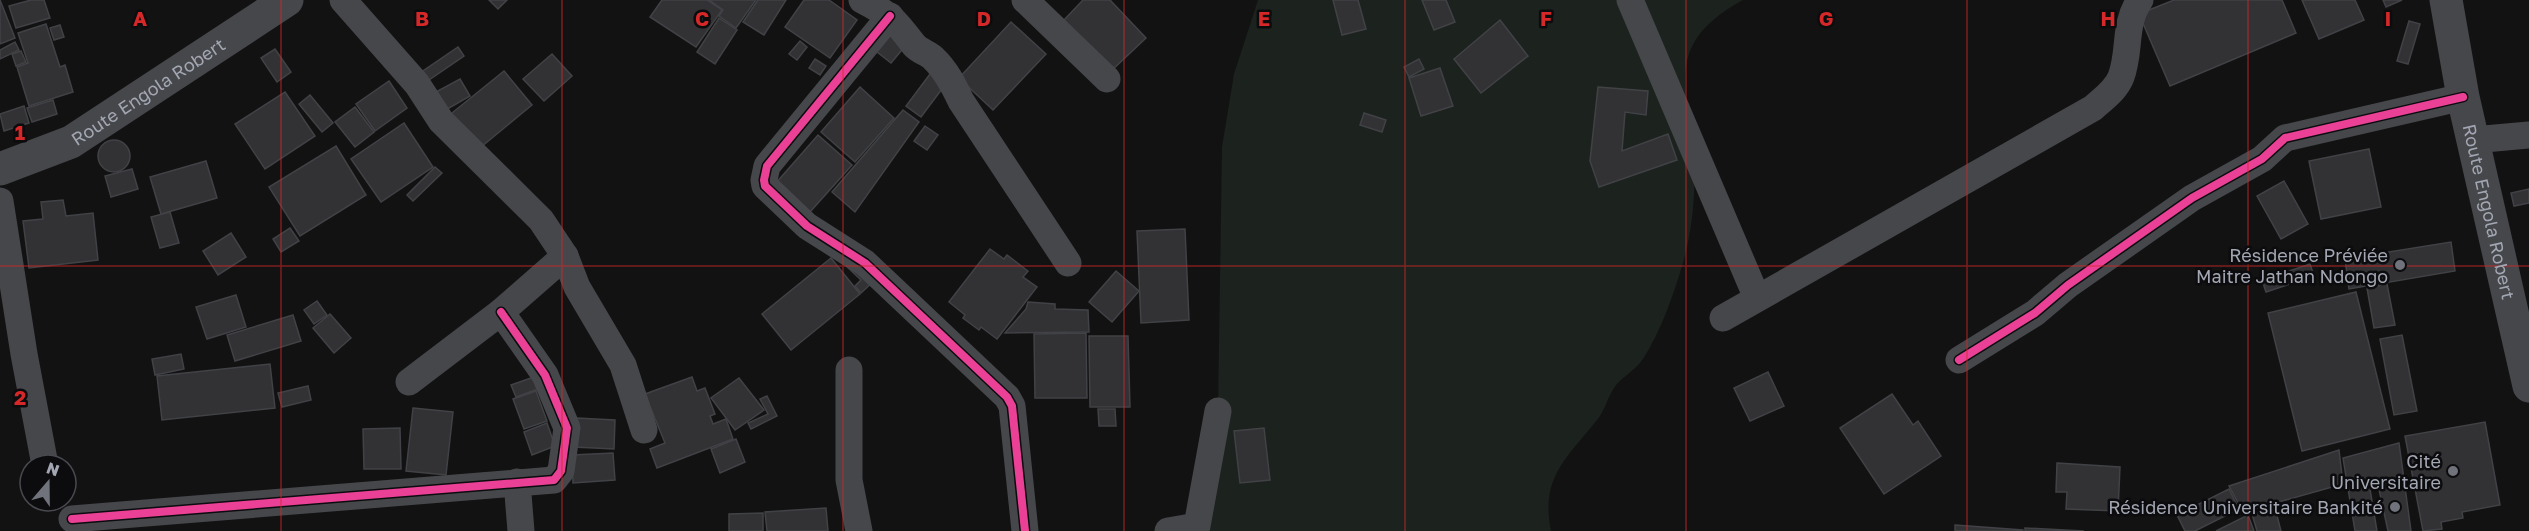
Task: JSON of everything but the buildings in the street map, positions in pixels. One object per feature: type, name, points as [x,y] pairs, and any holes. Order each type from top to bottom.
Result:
[{"type":"street","name":"Route Engola Robert","points":[[0,169],[71,142],[287,0]]},
{"type":"street","points":[[343,0],[417,84],[441,121],[541,220],[565,256],[577,287],[623,365],[644,430]]},
{"type":"street","points":[[862,0],[890,16],[908,34],[915,46],[933,58],[953,82],[967,110],[1068,263]]},
{"type":"street","points":[[1025,0],[1107,79]]},
{"type":"street","points":[[1630,0],[1757,298]]},
{"type":"street","points":[[1724,318],[2093,108],[2113,91],[2121,77],[2131,14],[2140,0]]},
{"type":"street","name":"Route Engola Robert","points":[[2446,0],[2472,140],[2529,386]]},
{"type":"street","points":[[890,16],[767,166],[765,186],[807,226],[865,263],[1007,397],[1012,406],[1024,531]]},
{"type":"street","points":[[1959,360],[2035,313],[2068,285],[2192,198],[2262,159],[2285,138],[2463,97]]},
{"type":"street","points":[[2472,140],[2529,135]]},
{"type":"street","points":[[0,201],[43,453]]},
{"type":"street","points":[[409,382],[501,312],[565,256]]},
{"type":"street","points":[[70,517],[554,480],[559,477],[567,428],[545,375],[501,312]]},
{"type":"street","points":[[849,370],[849,480],[859,531]]},
{"type":"street","points":[[1168,531],[1197,526],[1218,411]]},
{"type":"street","points":[[517,482],[521,531]]},
{"type":"shaded area","points":[[1258,0],[1743,0],[1718,16],[1701,32],[1691,49],[1686,66],[1685,85],[1694,168],[1694,195],[1686,251],[1671,300],[1643,359],[1617,384],[1600,416],[1559,470],[1549,496],[1551,531],[1199,531],[1218,411],[1222,147],[1234,74]]},
{"type":"cycle path","points":[[890,16],[767,166],[765,186],[807,226],[865,263],[1007,397],[1012,406],[1025,531]]},
{"type":"cycle path","points":[[1959,360],[2035,313],[2068,285],[2192,198],[2262,159],[2285,138],[2463,97]]},
{"type":"cycle path","points":[[72,519],[554,480],[561,471],[567,428],[545,375],[501,312]]},
{"type":"place","name":"Résidence Préviée Maitre Jathan Ndongo","points":[[2400,265]]},
{"type":"place","name":"Cité Universitaire","points":[[2453,471]]},
{"type":"place","name":"Résidence Universitaire Bankité","points":[[2395,507]]}]
